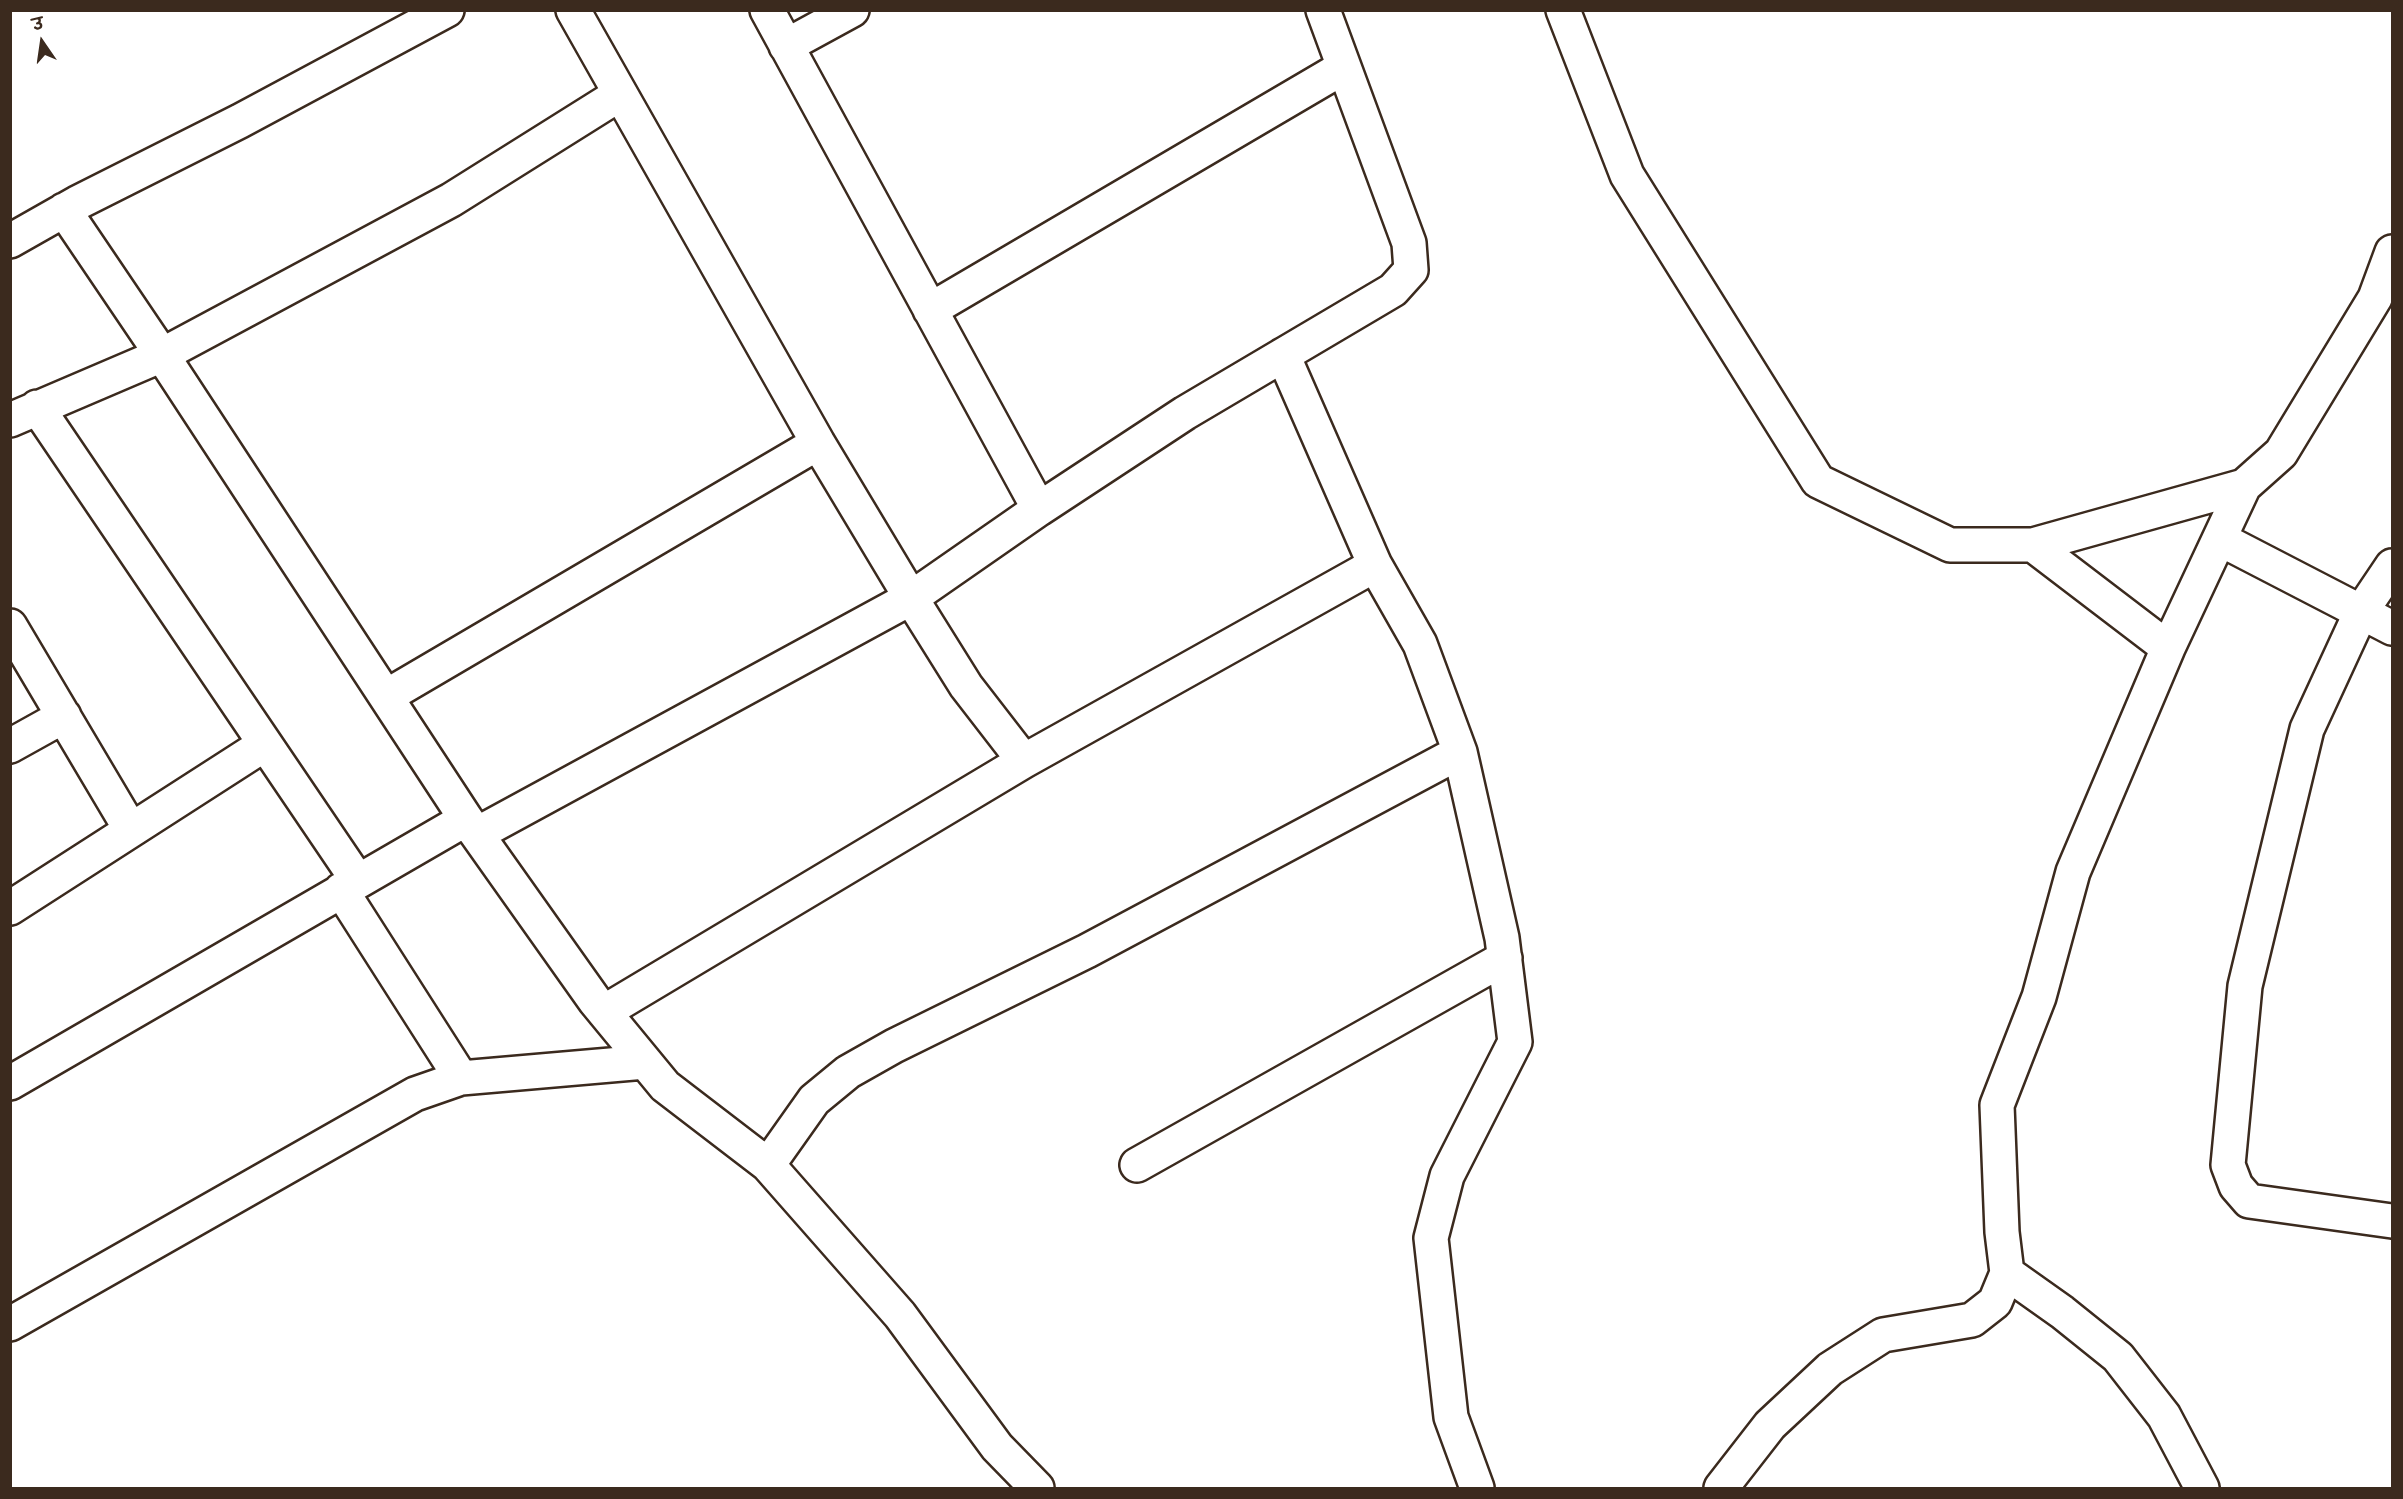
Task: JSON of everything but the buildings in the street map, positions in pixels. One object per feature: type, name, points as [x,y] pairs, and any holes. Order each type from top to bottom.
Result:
[{"type":"street","points":[[10,241],[64,210],[251,115],[447,10]]},
{"type":"street","points":[[573,10],[818,443],[911,598],[966,686],[1024,761]]},
{"type":"street","points":[[767,10],[1039,509]]},
{"type":"street","points":[[786,46],[852,10]]},
{"type":"street","points":[[10,1083],[350,886],[472,827],[911,598],[1039,509],[1185,413],[1393,290],[1411,270],[1410,243],[1323,10]]},
{"type":"street","points":[[1563,10],[1627,175],[1818,481],[1950,545],[2033,545],[2244,486]]},
{"type":"street","points":[[930,310],[1344,67]]},
{"type":"street","points":[[461,1078],[265,744],[24,413],[162,355],[451,200],[620,94]]},
{"type":"street","points":[[64,210],[472,827],[604,1012],[665,1086],[768,1165],[900,1315],[997,1447],[1037,1488]]},
{"type":"street","points":[[1721,1488],[1770,1425],[1830,1369],[1883,1335],[1972,1320],[1995,1302],[2007,1273],[2002,1233],[1997,1105],[2039,997],[2073,872],[2168,648],[2244,486],[2281,453],[2376,298],[2392,252]]},
{"type":"street","points":[[1283,355],[1375,565],[1420,644],[1460,752],[1502,938],[1515,1042],[1448,1176],[1431,1238],[1451,1417],[1477,1488]]},
{"type":"street","points":[[387,696],[818,443]]},
{"type":"street","points":[[2220,539],[2392,628]]},
{"type":"street","points":[[2033,545],[2168,648]]},
{"type":"street","points":[[604,1012],[1024,761],[1375,565]]},
{"type":"street","points":[[2392,566],[2361,612],[2307,729],[2245,986],[2228,1165],[2236,1186],[2249,1201],[2392,1221]]},
{"type":"street","points":[[10,626],[131,830]]},
{"type":"street","points":[[10,746],[64,716]]},
{"type":"street","points":[[10,908],[265,744]]},
{"type":"street","points":[[768,1165],[814,1100],[848,1072],[1097,945],[1460,752]]},
{"type":"street","points":[[1137,1165],[1505,958]]},
{"type":"street","points":[[10,1324],[415,1094],[461,1078],[645,1062]]},
{"type":"street","points":[[2007,1273],[2062,1312],[2118,1357],[2164,1416],[2202,1488]]}]
